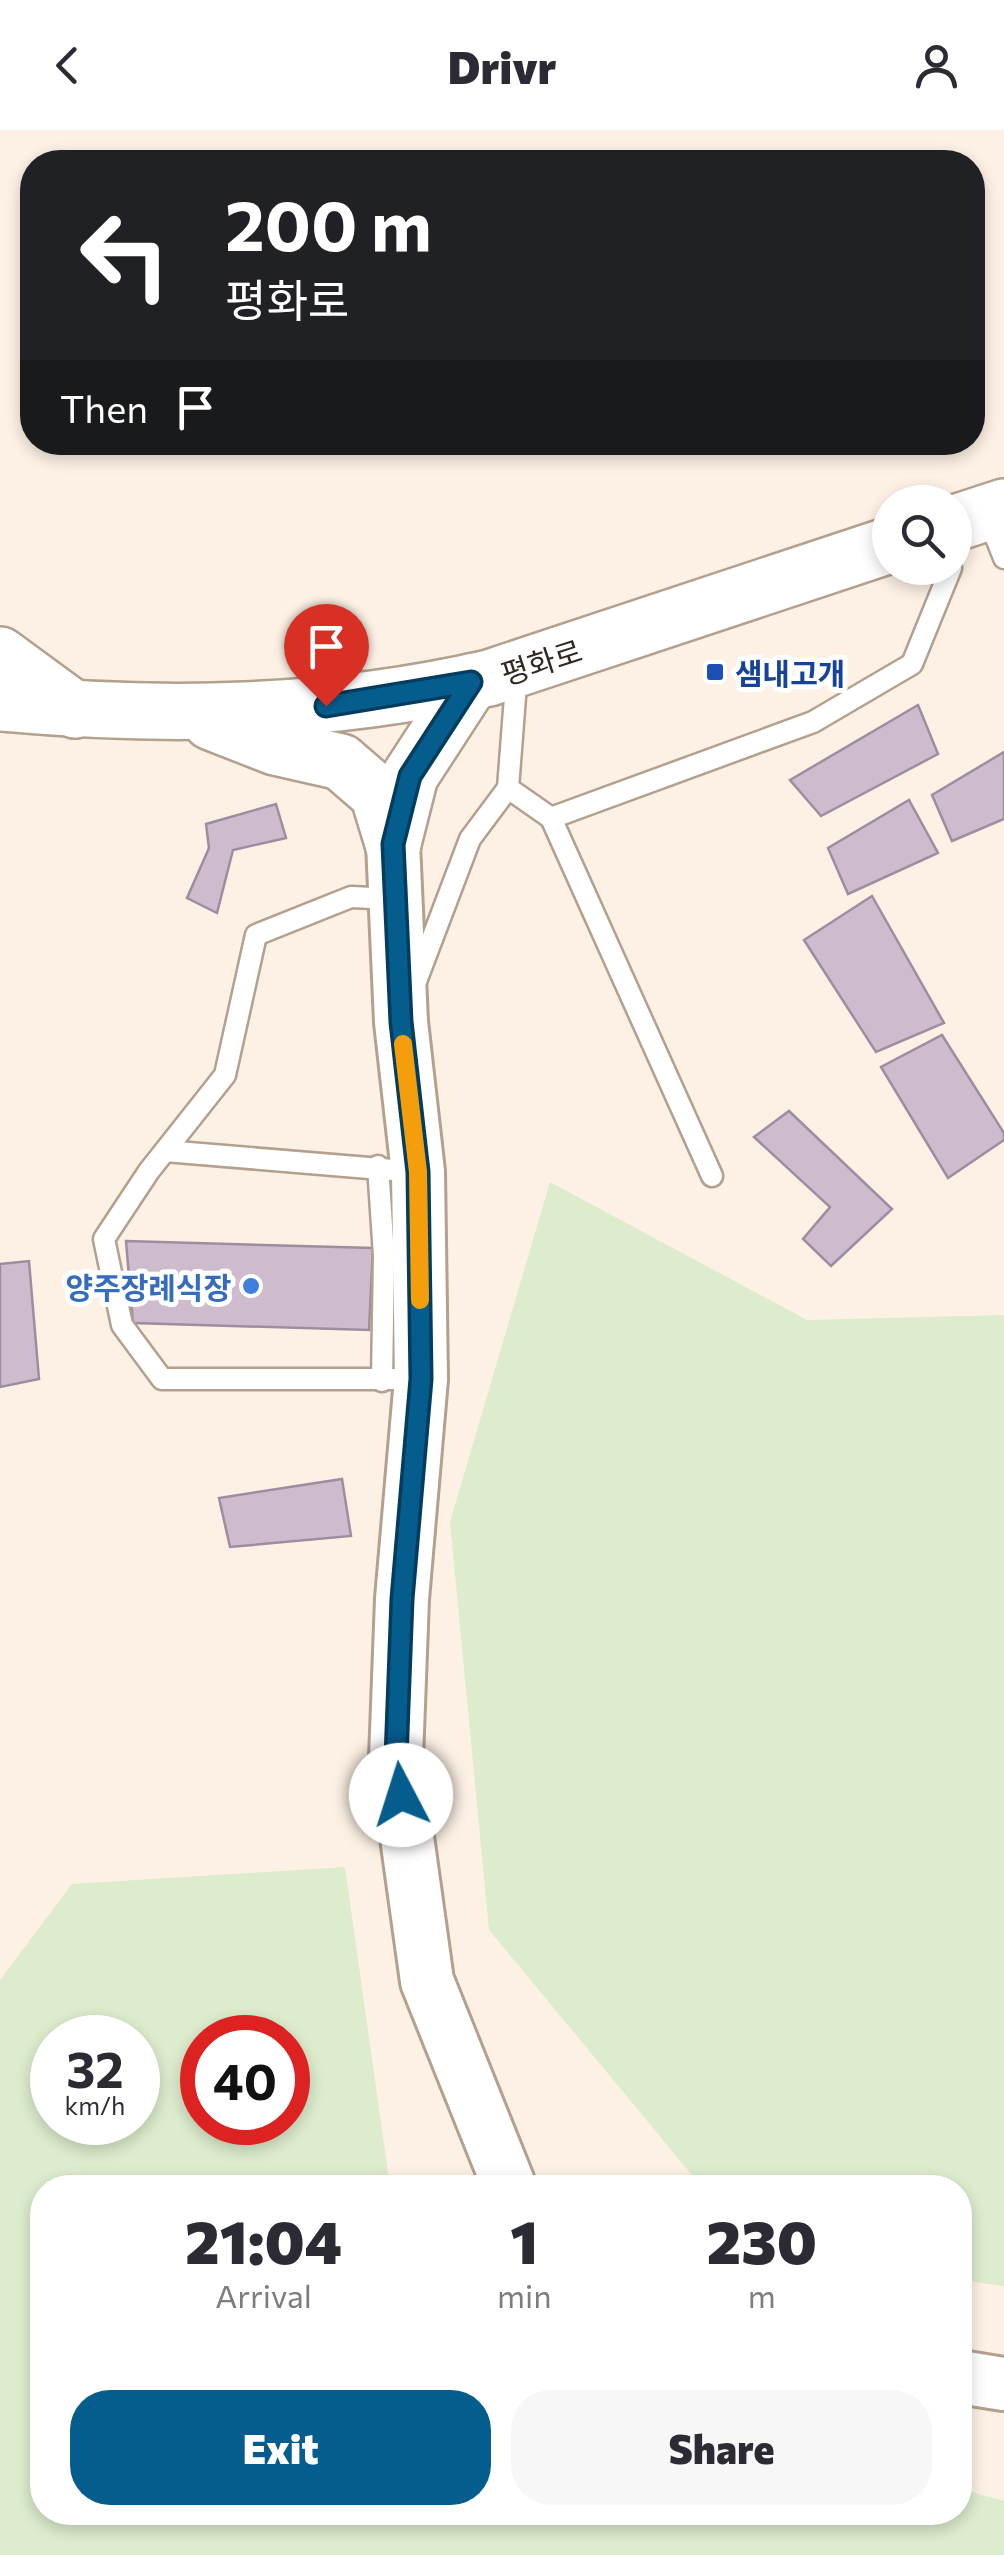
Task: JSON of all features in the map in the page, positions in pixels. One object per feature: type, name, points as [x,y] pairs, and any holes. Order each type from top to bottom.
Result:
[{"type":"main road","name":"평화로","points":[[0,704],[190,714],[317,706],[494,675],[872,551]]},
{"type":"main road","points":[[0,655],[75,710]]},
{"type":"main road","points":[[393,844],[410,776],[494,675]]},
{"type":"main road","points":[[190,714],[276,748],[341,762],[378,794],[393,844]]},
{"type":"street","points":[[393,844],[401,1022],[398,1169],[402,1599],[396,1758],[427,1981],[505,2175]]},
{"type":"street","points":[[972,2379],[1004,2384]]},
{"type":"lane","points":[[551,818],[813,722],[912,664],[944,585]]},
{"type":"lane","points":[[401,1022],[470,839],[508,788],[494,675]]},
{"type":"lane","points":[[508,788],[551,818],[712,1176]]},
{"type":"lane","points":[[397,899],[351,897],[256,935],[225,1074],[165,1150],[104,1239],[122,1325],[162,1379],[402,1380]]},
{"type":"lane","points":[[165,1150],[398,1169]]},
{"type":"green space","points":[[550,1182],[807,1320],[1004,1315],[1004,2286],[972,2282],[972,2175],[692,2175],[489,1930],[450,1522]]},
{"type":"green space","points":[[345,1867],[388,2175],[30,2175],[30,2525],[972,2525],[972,2492],[1004,2501],[1004,2555],[0,2555],[0,1980],[72,1884]]},
{"type":"building","points":[[918,705],[938,754],[821,816],[790,780]]},
{"type":"building","points":[[1004,752],[1004,819],[952,841],[932,795]]},
{"type":"building","points":[[909,800],[938,853],[848,894],[828,848]]},
{"type":"building","points":[[276,804],[286,838],[233,850],[217,913],[187,898],[209,848],[206,824]]},
{"type":"building","points":[[872,896],[944,1023],[876,1052],[804,940]]},
{"type":"building","points":[[942,1035],[1004,1133],[1004,1140],[948,1178],[881,1067]]},
{"type":"building","points":[[789,1111],[892,1209],[831,1266],[803,1239],[830,1207],[754,1137]]},
{"type":"building","name":"양주장례식장","points":[[126,1241],[373,1248],[369,1330],[133,1323]]},
{"type":"building","points":[[29,1261],[39,1379],[0,1387],[0,1264]]},
{"type":"building","points":[[342,1479],[351,1536],[230,1547],[219,1498]]},
{"type":"slow traffic","points":[[403,1044],[418,1172],[420,1300]]},
{"type":"place","name":"샘내고개","points":[[715,672]]},
{"type":"place","name":"양주장례식장","points":[[251,1286]]},
{"type":"route","points":[[326,706],[471,682],[433,735],[410,776],[393,844],[401,1022],[418,1172],[421,1379],[402,1599],[396,1758],[401,1795]]}]
